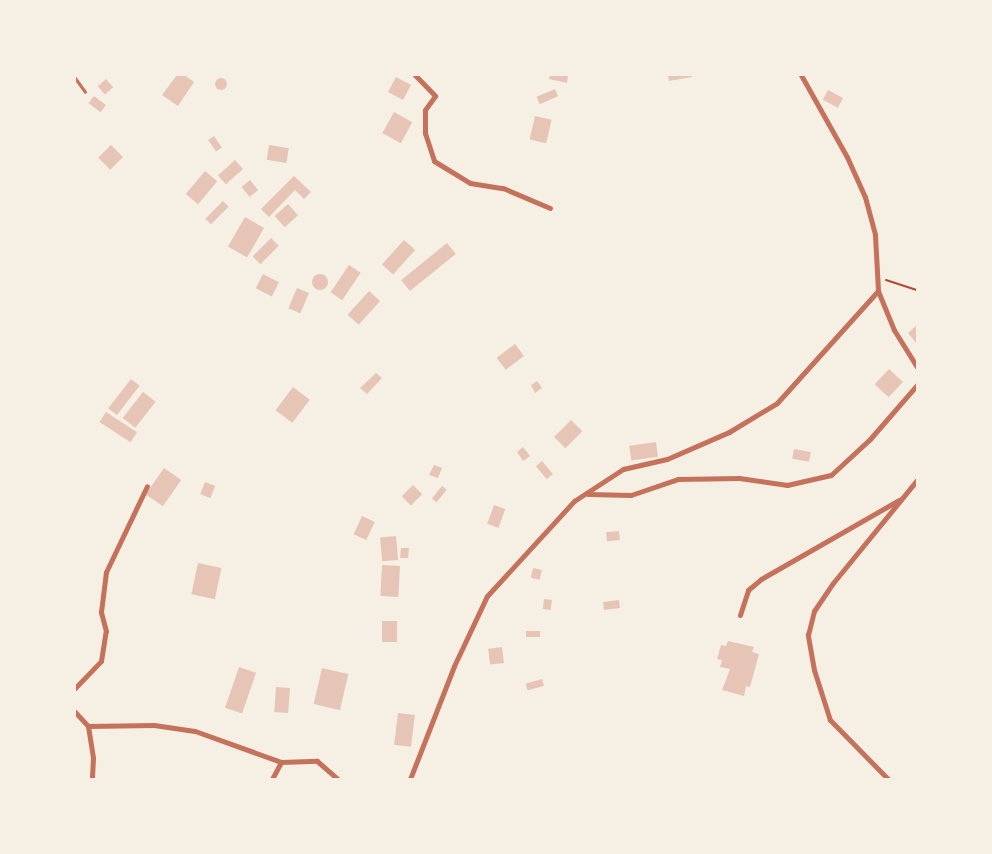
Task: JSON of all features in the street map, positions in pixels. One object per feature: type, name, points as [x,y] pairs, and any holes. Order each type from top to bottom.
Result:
[{"type":"street","points":[[415,75],[435,96],[425,110],[425,133],[434,161],[470,183],[503,188],[550,208]]},
{"type":"street","points":[[801,75],[847,157],[865,197],[875,235],[879,277],[878,291],[894,330],[917,367]]},
{"type":"street","points":[[410,779],[454,666],[487,596],[574,501],[588,494],[623,469],[667,459],[729,432],[777,403],[878,291]]},
{"type":"street","points":[[588,494],[630,496],[678,479],[738,478],[787,485],[831,475],[870,439],[917,385]]},
{"type":"street","points":[[888,779],[830,720],[814,670],[808,635],[814,611],[828,590],[917,480]]},
{"type":"street","points":[[75,688],[101,662],[106,631],[100,612],[106,572],[147,486]]},
{"type":"street","points":[[740,615],[748,590],[761,579],[903,498]]},
{"type":"street","points":[[75,712],[88,726],[92,779]]},
{"type":"street","points":[[88,726],[154,725],[195,731],[281,762],[317,761],[338,779]]},
{"type":"street","points":[[272,779],[281,762]]},
{"type":"lane","points":[[75,78],[85,92]]},
{"type":"path","points":[[879,277],[917,290]]},
{"type":"building","points":[[177,75],[184,75],[194,82],[178,106],[162,95]]},
{"type":"building","points":[[550,75],[568,75],[567,83],[549,79]]},
{"type":"building","points":[[668,75],[692,75],[692,77],[669,81]]},
{"type":"building","points":[[396,77],[411,85],[403,100],[388,92]]},
{"type":"building","points":[[219,78],[223,78],[227,84],[223,90],[219,90],[215,86],[215,82]]},
{"type":"building","points":[[106,79],[113,87],[105,95],[98,86]]},
{"type":"building","points":[[555,89],[558,96],[540,104],[537,97]]},
{"type":"building","points":[[828,90],[843,98],[838,108],[823,100]]},
{"type":"building","points":[[94,96],[106,105],[101,112],[89,103]]},
{"type":"building","points":[[394,112],[412,122],[401,143],[382,133]]},
{"type":"building","points":[[535,116],[552,120],[546,143],[530,139]]},
{"type":"building","points":[[214,136],[222,148],[216,152],[208,140]]},
{"type":"building","points":[[111,145],[123,157],[110,170],[98,158]]},
{"type":"building","points":[[269,145],[289,148],[286,163],[267,160]]},
{"type":"building","points":[[235,160],[243,169],[226,184],[218,175]]},
{"type":"building","points":[[205,171],[217,181],[198,204],[186,194]]},
{"type":"building","points":[[294,176],[311,192],[304,199],[295,190],[269,217],[261,209]]},
{"type":"building","points":[[250,180],[258,190],[250,197],[241,187]]},
{"type":"building","points":[[223,201],[229,207],[211,224],[205,219]]},
{"type":"building","points":[[288,204],[298,215],[285,227],[275,216]]},
{"type":"building","points":[[245,217],[264,228],[247,257],[228,246]]},
{"type":"building","points":[[271,238],[279,246],[260,264],[253,256]]},
{"type":"building","points":[[404,240],[415,250],[393,275],[382,265]]},
{"type":"building","points":[[447,243],[456,254],[410,291],[401,280]]},
{"type":"building","points":[[349,265],[361,273],[342,300],[331,292]]},
{"type":"building","points":[[263,274],[279,282],[272,296],[256,288]]},
{"type":"building","points":[[320,274],[326,276],[328,282],[326,288],[320,290],[314,288],[312,282],[314,276]]},
{"type":"building","points":[[297,288],[309,293],[300,313],[288,308]]},
{"type":"building","points":[[369,291],[380,301],[359,325],[348,315]]},
{"type":"building","points":[[917,325],[917,344],[908,333]]},
{"type":"building","points":[[515,344],[524,356],[506,370],[497,358]]},
{"type":"building","points":[[889,369],[903,382],[889,397],[875,384]]},
{"type":"building","points":[[376,373],[382,378],[367,394],[360,388]]},
{"type":"building","points":[[131,379],[140,386],[117,415],[108,408]]},
{"type":"building","points":[[537,381],[542,388],[535,393],[531,385]]},
{"type":"building","points":[[293,387],[310,400],[292,423],[276,410]]},
{"type":"building","points":[[143,392],[156,402],[135,428],[123,418]]},
{"type":"building","points":[[106,412],[137,432],[130,442],[99,422]]},
{"type":"building","points":[[571,420],[582,431],[565,448],[554,437]]},
{"type":"building","points":[[656,442],[658,457],[631,461],[629,446]]},
{"type":"building","points":[[523,447],[530,456],[523,461],[517,452]]},
{"type":"building","points":[[794,449],[811,452],[809,462],[792,459]]},
{"type":"building","points":[[542,461],[553,474],[547,479],[536,466]]},
{"type":"building","points":[[434,465],[442,468],[438,478],[429,475]]},
{"type":"building","points":[[164,468],[181,480],[163,506],[146,494]]},
{"type":"building","points":[[205,482],[215,486],[210,498],[200,494]]},
{"type":"building","points":[[413,485],[422,494],[411,506],[402,496]]},
{"type":"building","points":[[442,486],[447,490],[437,502],[432,498]]},
{"type":"building","points":[[494,505],[505,509],[498,528],[487,524]]},
{"type":"building","points":[[362,516],[375,522],[366,540],[354,534]]},
{"type":"building","points":[[619,531],[620,540],[607,541],[606,532]]},
{"type":"building","points":[[396,536],[398,560],[382,561],[380,537]]},
{"type":"building","points":[[401,548],[409,548],[408,558],[400,558]]},
{"type":"building","points":[[198,563],[221,568],[215,599],[191,594]]},
{"type":"building","points":[[382,565],[400,566],[398,597],[380,596]]},
{"type":"building","points":[[533,568],[542,570],[540,580],[531,578]]},
{"type":"building","points":[[544,599],[552,600],[551,610],[543,609]]},
{"type":"building","points":[[619,600],[620,608],[604,610],[603,602]]},
{"type":"building","points":[[382,621],[397,621],[397,642],[382,642]]},
{"type":"building","points":[[526,631],[540,631],[540,637],[526,637]]},
{"type":"building","points":[[728,641],[754,647],[752,652],[759,654],[750,687],[746,686],[744,696],[722,690],[730,669],[720,667],[722,660],[717,659],[721,645],[726,646]]},
{"type":"building","points":[[502,647],[504,663],[490,665],[488,649]]},
{"type":"building","points":[[239,667],[256,673],[242,714],[225,708]]},
{"type":"building","points":[[322,668],[348,674],[340,710],[314,704]]},
{"type":"building","points":[[542,679],[544,686],[528,690],[526,684]]},
{"type":"building","points":[[276,687],[290,688],[288,713],[274,712]]},
{"type":"building","points":[[398,713],[415,715],[411,747],[394,745]]}]
